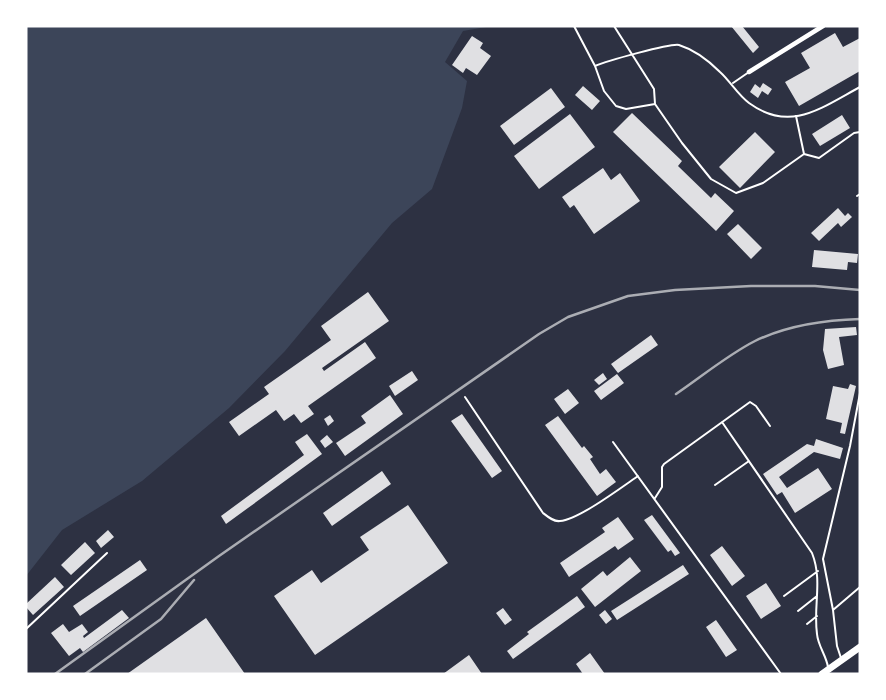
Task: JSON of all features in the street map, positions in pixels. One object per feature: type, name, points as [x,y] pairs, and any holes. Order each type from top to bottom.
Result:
[{"type":"main road","points":[[825,672],[860,647]]},
{"type":"street","points":[[749,72],[823,26]]},
{"type":"lane","points":[[574,26],[595,66],[604,91],[616,106],[626,109],[655,104]]},
{"type":"lane","points":[[614,26],[654,90],[655,104],[712,179],[736,193],[763,183],[804,154],[820,158],[854,133],[860,132]]},
{"type":"lane","points":[[595,66],[610,60],[678,45],[705,58],[733,84],[748,102],[777,118],[812,114],[860,87]]},
{"type":"lane","points":[[733,84],[749,72]]},
{"type":"lane","points":[[796,116],[804,154]]},
{"type":"lane","points":[[842,660],[837,646],[833,610],[823,559],[850,446],[860,393]]},
{"type":"lane","points":[[465,397],[543,513],[552,519],[561,521],[579,514],[638,476]]},
{"type":"lane","points":[[654,499],[662,487],[662,467],[664,464],[750,402],[756,406],[770,426]]},
{"type":"lane","points":[[722,422],[812,553],[818,571],[817,634],[825,654],[825,672]]},
{"type":"lane","points":[[613,442],[781,674]]},
{"type":"lane","points":[[715,485],[749,461]]},
{"type":"lane","points":[[26,629],[107,553]]},
{"type":"lane","points":[[784,596],[818,571]]},
{"type":"lane","points":[[833,610],[860,587]]},
{"type":"lane","points":[[798,611],[817,596]]},
{"type":"lane","points":[[807,624],[817,616]]},
{"type":"shaded area","points":[[26,26],[492,26],[463,31],[445,62],[467,81],[462,108],[432,189],[392,223],[285,351],[229,408],[142,481],[62,530],[26,576]]},
{"type":"building","points":[[731,26],[742,26],[759,47],[753,53]]},
{"type":"building","points":[[835,33],[843,47],[860,38],[860,71],[799,106],[785,82],[810,68],[801,53]]},
{"type":"building","points":[[472,36],[483,43],[480,48],[491,56],[477,75],[466,68],[463,73],[452,65]]},
{"type":"building","points":[[763,83],[772,89],[768,95],[762,91],[758,98],[750,92],[755,84],[760,88]]},
{"type":"building","points":[[583,86],[600,101],[592,110],[575,95]]},
{"type":"building","points":[[551,88],[565,107],[514,145],[500,126]]},
{"type":"building","points":[[632,113],[682,161],[678,166],[711,198],[715,193],[734,211],[716,231],[613,132]]},
{"type":"building","points":[[570,114],[595,147],[539,189],[514,156]]},
{"type":"building","points":[[842,115],[850,128],[820,146],[812,134]]},
{"type":"building","points":[[755,132],[775,152],[740,188],[719,167]]},
{"type":"building","points":[[603,168],[611,180],[620,173],[640,201],[594,234],[574,205],[570,208],[562,197]]},
{"type":"building","points":[[838,208],[845,216],[848,213],[852,217],[841,227],[838,223],[819,241],[811,233]]},
{"type":"building","points":[[738,224],[762,248],[751,259],[727,234]]},
{"type":"building","points":[[814,250],[858,254],[857,263],[848,262],[847,270],[812,267]]},
{"type":"building","points":[[368,292],[389,321],[322,368],[324,371],[365,342],[376,358],[308,406],[314,414],[301,423],[294,414],[284,421],[276,410],[239,436],[229,422],[269,394],[264,387],[331,340],[321,326]]},
{"type":"building","points":[[856,327],[857,335],[839,337],[844,365],[828,369],[823,350],[825,329]]},
{"type":"building","points":[[651,335],[658,345],[618,373],[611,364]]},
{"type":"building","points":[[412,371],[418,380],[395,396],[389,386]]},
{"type":"building","points":[[603,373],[607,379],[599,385],[594,380]]},
{"type":"building","points":[[617,374],[624,383],[601,400],[594,391]]},
{"type":"building","points":[[850,384],[856,386],[845,434],[840,433],[842,423],[826,419],[833,386],[848,389]]},
{"type":"building","points":[[568,389],[579,403],[565,414],[554,399]]},
{"type":"building","points":[[390,395],[403,414],[345,456],[336,443],[366,423],[361,416]]},
{"type":"building","points":[[462,414],[502,471],[492,478],[451,421]]},
{"type":"building","points":[[330,415],[334,421],[328,426],[324,419]]},
{"type":"building","points":[[558,416],[582,448],[584,446],[593,457],[590,459],[600,474],[606,469],[616,482],[597,496],[545,425]]},
{"type":"building","points":[[307,434],[322,454],[226,524],[221,516],[304,455],[295,442]]},
{"type":"building","points":[[327,435],[333,442],[325,448],[320,441]]},
{"type":"building","points":[[816,439],[843,448],[840,459],[814,452],[779,477],[787,488],[818,468],[832,489],[795,513],[782,492],[777,495],[763,474],[807,444],[814,446]]},
{"type":"building","points":[[382,471],[391,484],[332,526],[323,513]]},
{"type":"building","points":[[408,505],[448,563],[315,655],[274,596],[312,570],[321,583],[369,550],[360,537]]},
{"type":"building","points":[[652,515],[680,553],[675,556],[671,550],[668,552],[644,520]]},
{"type":"building","points":[[618,517],[634,539],[618,550],[615,546],[569,577],[560,563],[605,532],[602,528]]},
{"type":"building","points":[[108,530],[114,537],[101,548],[96,541]]},
{"type":"building","points":[[85,542],[95,553],[71,575],[61,565]]},
{"type":"building","points":[[722,546],[745,576],[732,586],[710,555]]},
{"type":"building","points":[[630,557],[641,571],[595,607],[581,589],[603,571],[607,576]]},
{"type":"building","points":[[140,560],[147,570],[80,616],[73,606]]},
{"type":"building","points":[[683,565],[689,574],[617,620],[611,611]]},
{"type":"building","points":[[55,577],[64,587],[33,615],[26,607],[26,604]]},
{"type":"building","points":[[766,583],[781,606],[761,619],[746,596]]},
{"type":"building","points":[[577,596],[585,607],[513,659],[507,651],[529,634],[527,632]]},
{"type":"building","points":[[503,608],[512,620],[505,625],[496,613]]},
{"type":"building","points":[[122,610],[129,618],[83,652],[80,648],[69,656],[51,633],[63,624],[69,632],[82,624],[88,632],[83,636],[84,638]]},
{"type":"building","points":[[605,610],[612,619],[606,624],[599,615]]},
{"type":"building","points":[[206,618],[245,674],[127,674]]},
{"type":"building","points":[[716,620],[737,650],[726,657],[706,627]]},
{"type":"building","points":[[590,653],[605,674],[583,674],[576,664]]},
{"type":"building","points":[[469,655],[482,674],[443,674]]},
{"type":"railway","points":[[55,674],[219,556],[539,334],[568,317],[628,296],[675,290],[751,286],[815,286],[860,290]]},
{"type":"railway","points":[[676,394],[735,352],[755,341],[780,331],[806,324],[860,319]]},
{"type":"railway","points":[[85,674],[161,619],[194,580]]}]
